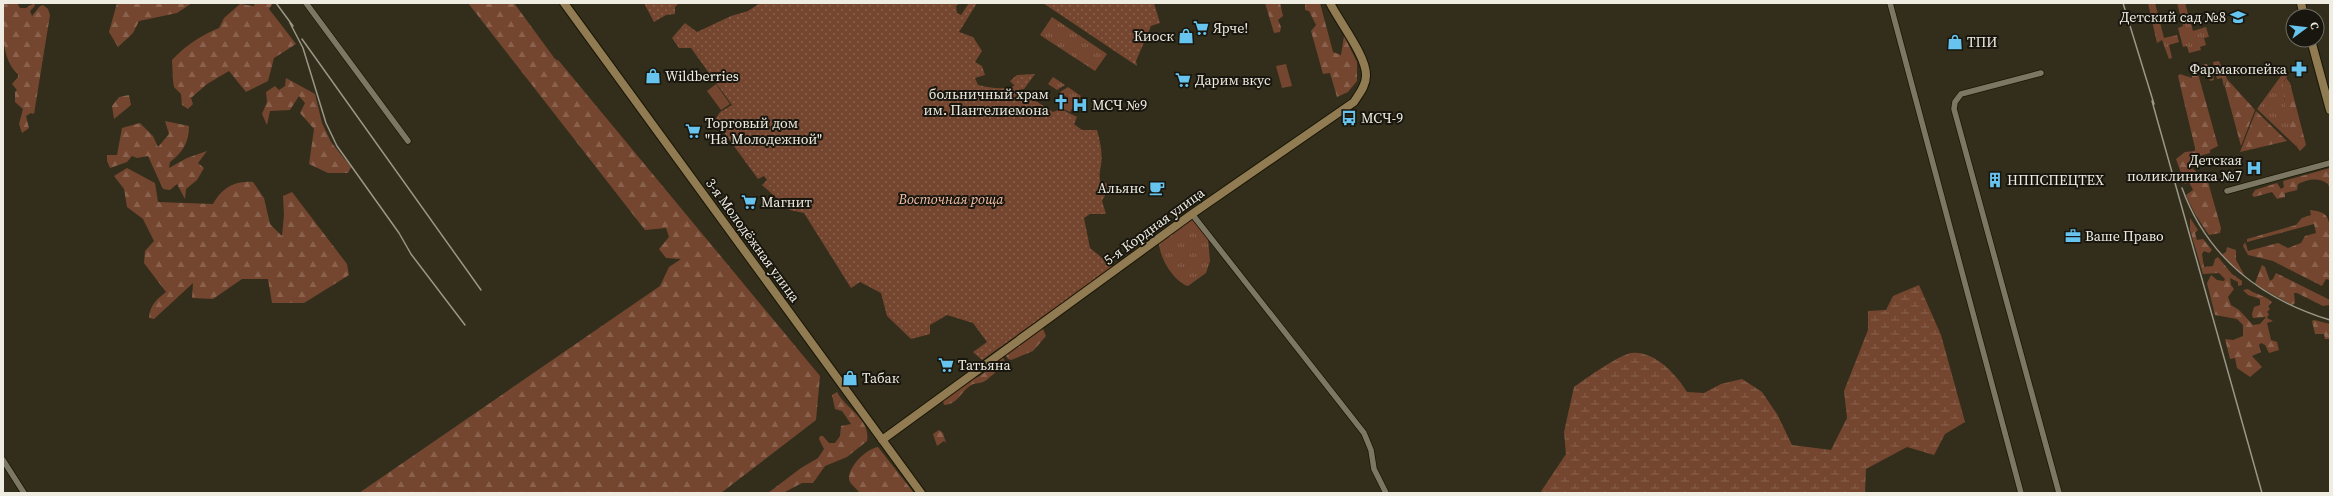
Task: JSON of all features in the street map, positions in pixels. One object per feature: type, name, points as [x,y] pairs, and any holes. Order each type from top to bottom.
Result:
[{"type":"main road","name":"3-я Молодёжная улица","points":[[564,3],[921,493]]},
{"type":"main road","name":"5-я Кордная улица","points":[[882,440],[1192,214],[1354,102],[1363,88],[1366,76],[1362,60],[1330,3]]},
{"type":"main road","points":[[2313,48],[2330,110]]},
{"type":"street","points":[[306,3],[408,141]]},
{"type":"street","points":[[1890,3],[2021,493]]},
{"type":"street","points":[[2041,73],[1961,94],[1955,102],[1954,109],[2059,493]]},
{"type":"street","points":[[2227,191],[2330,163]]},
{"type":"street","points":[[1192,214],[1364,433],[1371,450],[1374,469],[1386,493]]},
{"type":"street","points":[[3,460],[24,493]]},
{"type":"green space","points":[[3,3],[17,3],[20,8],[26,8],[34,3],[35,6],[30,11],[32,16],[40,6],[43,5],[48,9],[50,15],[34,114],[31,113],[26,116],[29,128],[22,133],[19,124],[23,109],[15,102],[15,92],[17,90],[12,84],[18,77],[18,74],[12,68],[5,51]]},
{"type":"green space","points":[[117,3],[192,3],[177,13],[139,21],[133,33],[118,47],[109,32]]},
{"type":"green space","points":[[255,3],[273,3],[269,9],[296,44],[274,58],[268,81],[246,92],[229,71],[207,84],[191,98],[193,104],[188,109],[182,105],[181,94],[174,87],[172,60],[194,41],[219,28],[224,18],[240,4],[254,6]]},
{"type":"green space","points":[[468,3],[514,3],[555,59],[559,61],[820,376],[816,420],[721,493],[359,493],[660,286],[669,267],[681,259],[666,258],[659,249],[669,237],[666,228],[645,230]]},
{"type":"green space","points":[[644,3],[679,3],[675,7],[675,14],[666,15],[654,22]]},
{"type":"green space","name":"Восточная роща","points":[[760,3],[960,3],[956,6],[957,13],[961,15],[969,3],[977,3],[959,32],[973,37],[982,51],[975,62],[982,66],[985,75],[975,78],[978,85],[1006,88],[1015,86],[1010,81],[1017,75],[1035,74],[1024,89],[1018,90],[1018,94],[1023,99],[1031,98],[1053,112],[1061,109],[1077,117],[1074,124],[1082,130],[1097,130],[1102,161],[1100,181],[1106,183],[1109,188],[1102,201],[1106,214],[1090,214],[1084,218],[1090,248],[1113,267],[982,360],[973,352],[987,342],[973,323],[947,315],[930,325],[930,334],[911,339],[887,316],[881,293],[860,282],[851,288],[804,213],[790,210],[762,185],[767,180],[764,176],[758,179],[715,120],[720,112],[732,105],[691,48],[679,48],[672,38],[685,23],[697,32],[731,16],[748,11]]},
{"type":"green space","points":[[1043,3],[1154,3],[1160,23],[1151,26],[1136,61],[1137,66]]},
{"type":"green space","points":[[1265,3],[1280,3],[1283,16],[1278,20],[1281,27],[1280,32],[1274,33]]},
{"type":"green space","points":[[1305,3],[1320,3],[1333,52],[1341,55],[1344,36],[1357,62],[1357,81],[1348,92],[1337,97],[1330,73],[1323,74],[1311,31],[1316,25],[1309,11],[1305,10]]},
{"type":"green space","points":[[2148,3],[2155,3],[2164,38],[2177,35],[2179,42],[2169,45],[2172,58],[2169,59],[2162,40],[2157,43]]},
{"type":"green space","points":[[2177,3],[2185,3],[2193,31],[2206,27],[2209,37],[2204,38],[2206,45],[2200,47],[2201,50],[2189,53],[2187,46],[2183,47],[2178,28],[2183,26]]},
{"type":"green space","points":[[1052,17],[1107,54],[1095,71],[1040,35]]},
{"type":"green space","points":[[2219,61],[2227,79],[2224,87],[2222,78],[2217,79],[2213,62]]},
{"type":"green space","points":[[1286,64],[1292,86],[1282,88],[1276,66]]},
{"type":"green space","points":[[2206,64],[2212,67],[2214,80],[2210,81],[2206,68],[2197,70],[2218,146],[2210,150],[2210,153],[2196,157],[2192,161],[2192,168],[2208,182],[2221,228],[2220,233],[2209,235],[2196,216],[2188,200],[2186,195],[2193,190],[2189,182],[2185,184],[2176,159],[2185,152],[2195,151],[2178,76],[2180,74],[2192,78],[2191,69]]},
{"type":"green space","points":[[2286,69],[2287,77],[2284,81],[2284,98],[2297,147],[2257,109]]},
{"type":"green space","points":[[1053,77],[1065,85],[1057,90],[1048,84]]},
{"type":"green space","points":[[286,78],[315,94],[322,123],[331,142],[351,167],[348,173],[328,173],[309,164],[314,129],[300,113],[305,103],[299,96],[290,110],[270,111],[267,125],[262,114],[267,102],[266,92],[275,86],[279,90],[285,86]]},
{"type":"green space","points":[[2286,78],[2290,83],[2306,145],[2300,151],[2293,137],[2287,114],[2284,92],[2284,83]]},
{"type":"green space","points":[[2227,79],[2255,110],[2241,146],[2225,87]]},
{"type":"green space","points":[[716,84],[730,104],[721,110],[707,91]]},
{"type":"green space","points":[[1068,87],[1081,96],[1070,112],[1061,108],[1068,98],[1060,92]]},
{"type":"green space","points":[[129,95],[131,105],[114,119],[112,106],[119,97]]},
{"type":"green space","points":[[2256,111],[2287,141],[2240,152]]},
{"type":"green space","points":[[165,121],[189,126],[186,142],[182,150],[170,162],[169,168],[187,158],[207,151],[198,163],[204,168],[197,180],[186,189],[185,199],[177,184],[170,190],[163,189],[148,156],[137,158],[132,156],[127,162],[110,168],[107,161],[107,155],[117,155],[122,128],[140,123],[153,136],[158,147],[169,134]]},
{"type":"green space","points":[[127,168],[155,183],[158,202],[213,204],[224,190],[234,184],[240,182],[253,182],[264,198],[270,224],[282,236],[284,215],[283,196],[292,192],[347,264],[349,275],[304,303],[272,303],[268,279],[242,279],[213,299],[192,298],[193,283],[154,319],[149,318],[154,303],[166,292],[144,263],[145,251],[154,241],[143,219],[127,207],[124,189],[114,176]]},
{"type":"green space","points":[[2330,168],[2330,190],[2328,184],[2325,182],[2321,180],[2313,180],[2298,184],[2297,190],[2285,193],[2285,197],[2277,199],[2272,192],[2254,197],[2252,195],[2255,190],[2277,183],[2281,189],[2284,187],[2283,181]]},
{"type":"green space","points":[[2310,210],[2324,214],[2329,223],[2331,247],[2330,280],[2326,279],[2322,286],[2273,261],[2248,255],[2243,246],[2245,242],[2248,251],[2278,243],[2288,248],[2301,243],[2305,236],[2316,233],[2314,224],[2247,242],[2247,239],[2296,225],[2302,218],[2311,215]]},
{"type":"green space","points":[[1192,218],[1208,238],[1210,261],[1206,273],[1188,286],[1177,279],[1168,267],[1161,253],[1159,240]]},
{"type":"green space","points":[[2190,218],[2198,230],[2195,233],[2197,240],[2203,239],[2212,250],[2209,253],[2204,251],[2202,254],[2204,267],[2213,266],[2215,259],[2218,257],[2232,274],[2242,281],[2242,285],[2238,286],[2238,282],[2230,278],[2231,285],[2234,289],[2228,297],[2231,305],[2239,310],[2253,325],[2260,324],[2266,317],[2253,318],[2252,314],[2254,307],[2260,305],[2260,299],[2248,295],[2243,290],[2248,289],[2272,302],[2268,306],[2270,309],[2267,312],[2269,314],[2267,318],[2273,321],[2267,323],[2271,340],[2277,342],[2279,350],[2269,353],[2265,345],[2261,343],[2259,345],[2261,352],[2252,356],[2262,367],[2250,377],[2237,368],[2235,358],[2230,359],[2225,339],[2233,340],[2243,336],[2243,325],[2237,319],[2215,315],[2207,283],[2211,275],[2217,280],[2224,281],[2225,279],[2219,273],[2203,274],[2190,230]]},
{"type":"green space","points":[[2227,247],[2236,250],[2236,260],[2246,278],[2221,255],[2226,252]]},
{"type":"green space","points":[[2262,265],[2265,267],[2270,281],[2276,273],[2330,300],[2330,305],[2323,306],[2297,293],[2294,293],[2295,303],[2292,305],[2256,285],[2255,283]]},
{"type":"green space","points":[[1919,285],[1941,335],[1965,422],[1945,434],[1934,455],[1907,447],[1866,469],[1865,493],[1540,493],[1566,454],[1564,432],[1574,387],[1610,363],[1631,353],[1640,353],[1656,359],[1671,371],[1687,392],[1704,393],[1721,384],[1742,379],[1762,392],[1777,414],[1792,445],[1831,450],[1847,418],[1844,391],[1868,330],[1868,311],[1886,310],[1893,296]]},
{"type":"green space","points":[[2314,320],[2330,324],[2330,339],[2325,339],[2324,334],[2315,334],[2312,321]]},
{"type":"green space","points":[[1043,329],[1046,336],[1033,351],[1011,360],[1008,359],[1005,354],[1033,333]]},
{"type":"green space","points":[[1003,357],[1005,362],[987,380],[973,384],[953,403],[944,405],[943,401],[951,391],[984,373],[994,362]]},
{"type":"green space","points":[[837,392],[862,420],[867,433],[867,441],[847,457],[825,466],[813,483],[802,483],[783,493],[768,493],[801,468],[818,458],[824,449],[819,439],[820,436],[823,436],[829,443],[835,443],[840,436],[841,426],[851,424],[842,411],[835,409],[832,395]]},
{"type":"green space","points":[[939,430],[943,433],[946,443],[944,441],[937,446],[933,434]]},
{"type":"green space","points":[[878,447],[914,493],[860,493],[851,484],[849,480],[850,473],[855,463],[868,451]]},
{"type":"railway","points":[[276,3],[293,26]]},
{"type":"railway","points":[[2123,3],[2154,104]]},
{"type":"railway","points":[[290,23],[303,48],[326,123],[337,146],[399,233],[411,254],[465,325]]},
{"type":"railway","points":[[302,39],[481,290]]},
{"type":"railway","points":[[2152,101],[2262,493]]},
{"type":"railway","points":[[2182,188],[2193,213],[2206,235],[2222,255],[2240,272],[2259,287],[2281,300],[2330,320]]},
{"type":"place","name":"Детский сад №8","points":[[2238,17]]},
{"type":"place","name":"Ярче!","points":[[1201,28]]},
{"type":"place","name":"Киоск","points":[[1186,36]]},
{"type":"place","name":"ТПИ","points":[[1955,42]]},
{"type":"place","name":"Фармакопейка","points":[[2299,69]]},
{"type":"place","name":"Wildberries","points":[[653,76]]},
{"type":"place","name":"Дарим вкус","points":[[1183,80]]},
{"type":"place","name":"больничный храм им. Пантелиемона","points":[[1061,102]]},
{"type":"place","name":"МСЧ №9","points":[[1080,105]]},
{"type":"place","name":"МСЧ-9","points":[[1349,118]]},
{"type":"place","name":"Торговый дом \"На Молодежной\"","points":[[693,131]]},
{"type":"place","name":"Детская поликлиника №7","points":[[2254,168]]},
{"type":"place","name":"НППСПЕЦТЕХ","points":[[1995,180]]},
{"type":"place","name":"Альянс","points":[[1157,188]]},
{"type":"place","name":"Магнит","points":[[749,202]]},
{"type":"place","name":"Ваше Право","points":[[2073,236]]},
{"type":"place","name":"Татьяна","points":[[946,365]]},
{"type":"place","name":"Табак","points":[[850,378]]}]
